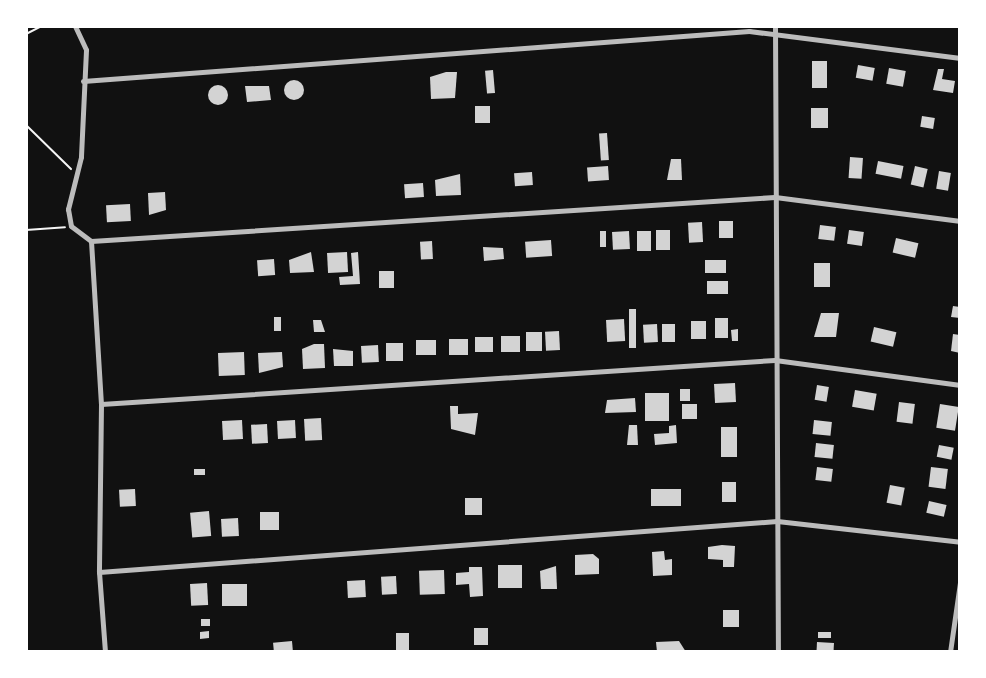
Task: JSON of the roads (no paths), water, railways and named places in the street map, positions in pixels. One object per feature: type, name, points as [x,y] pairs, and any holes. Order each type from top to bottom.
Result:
[{"type":"street","points":[[75,26],[86,50],[81,157],[68,209],[71,226],[91,241],[775,197],[960,221]]},
{"type":"street","points":[[83,81],[380,56],[775,30],[960,58]]},
{"type":"street","points":[[775,30],[778,652]]},
{"type":"street","points":[[91,241],[101,404],[99,572],[105,652]]},
{"type":"street","points":[[101,404],[775,360],[960,385]]},
{"type":"street","points":[[99,572],[777,521],[960,542]]},
{"type":"street","points":[[950,652],[960,583]]}]
